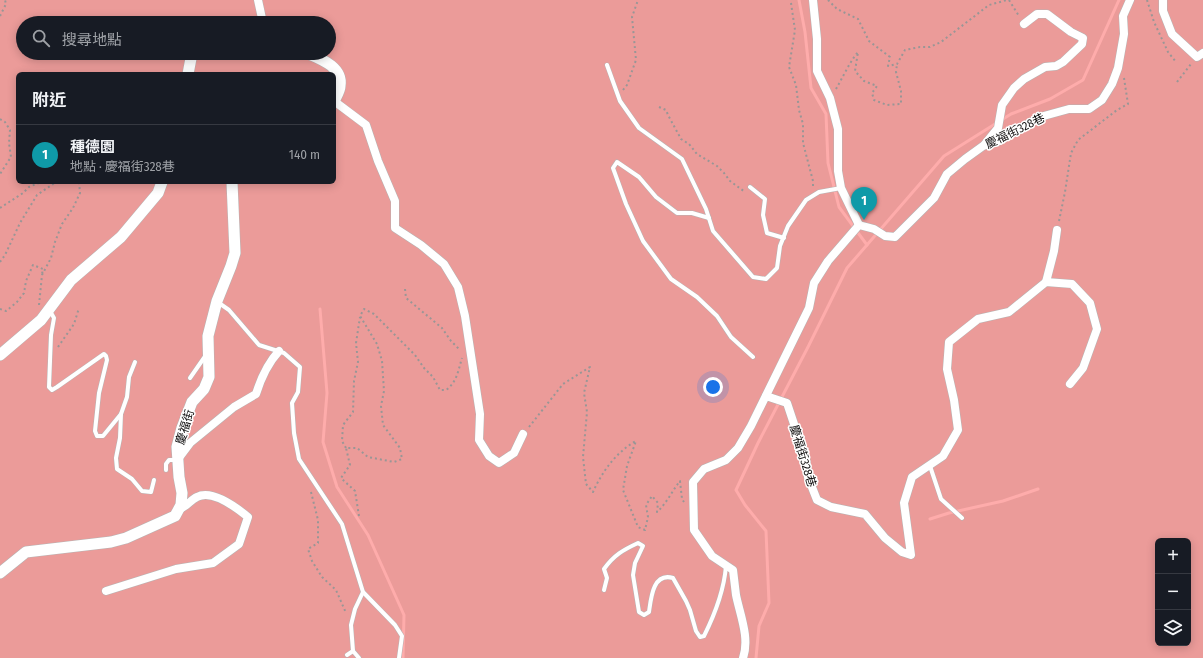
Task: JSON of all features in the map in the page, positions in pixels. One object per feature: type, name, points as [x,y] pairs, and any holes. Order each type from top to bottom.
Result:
[{"type":"street","points":[[258,0],[261,16]]},
{"type":"street","points":[[743,658],[746,652],[744,624],[736,595],[734,570],[712,556],[694,530],[693,482],[704,469],[726,460],[738,448],[770,397],[810,308],[814,283],[828,261],[857,227],[841,188],[838,171],[838,129],[830,98],[817,71],[817,39],[813,0]]},
{"type":"street","name":"慶福街328巷","points":[[857,227],[874,229],[885,236],[895,237],[934,198],[947,174],[983,146],[999,141],[1040,117],[1069,109],[1089,109],[1102,100],[1112,84],[1118,68],[1124,34],[1123,16],[1130,0]]},
{"type":"street","points":[[1163,0],[1164,11],[1172,34],[1200,54],[1203,63]]},
{"type":"street","points":[[983,146],[998,128],[1002,105],[1014,88],[1024,79],[1045,67],[1056,66],[1063,62],[1082,44],[1083,38],[1071,32],[1047,14],[1037,14],[1024,24]]},
{"type":"street","points":[[188,72],[191,60]]},
{"type":"street","points":[[322,60],[336,69],[339,76],[340,86],[336,96]]},
{"type":"street","points":[[336,102],[366,125],[378,161],[395,201],[395,228],[444,264],[458,287],[465,316],[480,414],[479,440],[489,456],[499,463],[514,453],[523,434]]},
{"type":"street","points":[[0,355],[41,320],[71,280],[121,237],[158,193],[161,184]]},
{"type":"street","name":"慶福街","points":[[179,509],[182,494],[177,447],[182,428],[192,402],[204,389],[209,377],[208,336],[216,301],[235,253],[232,184]]},
{"type":"street","points":[[1057,230],[1054,251],[1046,282],[1072,284],[1090,303],[1097,329],[1083,368],[1070,384]]},
{"type":"street","name":"慶福街328巷","points":[[770,397],[787,403],[806,460],[808,477],[817,500],[831,507],[865,514],[885,538],[902,552],[911,555],[904,502],[912,477],[942,456],[958,430],[954,400],[947,369],[949,342],[978,319],[1009,312],[1046,282]]},
{"type":"street","points":[[178,459],[190,443],[234,407],[256,394],[262,375],[272,358],[279,351]]},
{"type":"street","points":[[0,573],[26,552],[111,542],[126,538],[175,516],[179,509],[183,508],[198,496],[211,496],[233,505],[248,517],[239,544],[213,564],[176,569],[106,591]]},
{"type":"lane","points":[[607,65],[620,101],[639,128],[682,159],[706,209],[713,231],[753,277],[766,279],[777,268],[780,246],[795,214],[806,200],[818,192],[841,188]]},
{"type":"lane","points":[[709,218],[692,213],[677,212],[656,197],[639,177],[618,162],[613,168],[626,204],[643,241],[671,279],[702,302],[717,316],[731,337],[753,357]]},
{"type":"lane","points":[[750,187],[765,199],[763,215],[767,233],[784,238]]},
{"type":"lane","points":[[216,301],[229,310],[259,345],[284,353],[300,367],[298,392],[292,403],[294,433],[299,459],[312,481],[342,524],[363,592],[395,625],[402,636],[399,658]]},
{"type":"lane","points":[[49,309],[54,318],[49,360],[49,387],[52,390],[104,354],[107,360],[99,393],[95,431],[97,436],[103,436],[121,414]]},
{"type":"lane","points":[[190,378],[208,350]]},
{"type":"lane","points":[[134,362],[129,377],[127,397],[121,414],[120,438],[116,458],[117,468],[132,479],[142,491],[151,492],[154,480]]},
{"type":"lane","points":[[166,470],[166,464],[169,460],[178,459]]},
{"type":"lane","points":[[929,465],[941,499],[962,518]]},
{"type":"lane","points":[[604,590],[607,578],[604,569],[613,558],[629,547],[638,543],[643,546],[635,563],[633,574],[639,612],[644,615],[649,612],[651,594],[654,586],[660,579],[668,576],[674,578],[690,610],[696,632],[700,637],[704,636],[720,601],[724,587],[726,565]]},
{"type":"lane","points":[[359,658],[353,651],[352,625],[355,609],[363,592]]},
{"type":"lane","points":[[348,655],[353,651]]},
{"type":"path","points":[[0,16],[6,4],[5,0]]},
{"type":"path","points":[[618,96],[627,85],[636,60],[632,17],[638,0]]},
{"type":"path","points":[[828,0],[837,9],[858,19],[869,41],[890,57],[888,66],[897,64]]},
{"type":"path","points":[[830,98],[845,74],[852,59],[858,52],[855,71],[864,81],[877,86],[872,93],[874,100],[887,104],[901,104],[901,91],[896,72],[897,64],[905,50],[930,47],[941,42],[989,5],[1008,0],[1024,24]]},
{"type":"path","points":[[1147,0],[1154,22],[1168,52],[1176,62]]},
{"type":"path","points":[[791,3],[795,30],[789,67],[796,85],[799,110],[803,124],[803,143],[813,180],[812,196]]},
{"type":"path","points":[[1177,82],[1200,54]]},
{"type":"path","points":[[1057,230],[1071,153],[1078,140],[1117,110],[1128,104],[1124,75]]},
{"type":"path","points":[[659,107],[666,110],[681,139],[690,144],[697,154],[717,166],[730,181],[764,204]]},
{"type":"path","points":[[0,119],[5,122],[10,130],[11,157],[0,174]]},
{"type":"path","points":[[0,208],[23,193],[29,187],[37,184]]},
{"type":"path","points":[[0,262],[5,255],[20,223],[37,195],[53,184]]},
{"type":"path","points":[[42,281],[42,276],[51,258],[62,224],[73,208],[80,193],[79,184]]},
{"type":"path","points":[[0,309],[6,311],[17,302],[24,293],[26,281],[33,265],[43,269],[37,324]]},
{"type":"path","points":[[359,516],[355,492],[341,478],[350,465],[346,448],[342,441],[343,425],[353,412],[354,381],[358,362],[356,343],[360,316],[364,309],[374,314],[415,355],[424,368],[433,377],[440,390],[446,390],[452,386],[456,379],[462,356],[460,349],[451,341],[442,328],[406,298],[405,289]]},
{"type":"path","points":[[49,360],[74,324],[79,308]]},
{"type":"path","points":[[346,448],[357,448],[368,457],[383,460],[394,462],[402,459],[400,448],[383,425],[381,406],[384,391],[382,360],[377,344],[360,316]]},
{"type":"path","points":[[523,434],[563,384],[590,367],[584,393],[587,412],[583,457],[586,484],[593,492],[601,475],[625,447],[636,441],[627,466],[623,490],[638,527],[645,530],[648,517],[646,505],[652,496],[658,504],[657,512],[665,505],[680,481],[682,499],[694,513]]},
{"type":"path","points":[[312,481],[311,488],[314,508],[318,520],[318,543],[308,549],[312,561],[322,577],[336,590],[352,625]]},
{"type":"shaded area","points":[[0,0],[1203,0],[1203,658],[0,658]]},
{"type":"waterway","points":[[799,0],[805,32],[811,88],[826,114],[828,163],[839,207],[867,245]]},
{"type":"waterway","points":[[756,658],[759,626],[769,603],[766,531],[745,505],[736,490],[758,443],[847,268],[944,156],[1011,114],[1050,99],[1083,80],[1119,0]]},
{"type":"waterway","points":[[320,309],[327,393],[323,442],[337,487],[368,535],[404,615],[403,658]]},
{"type":"waterway","points":[[930,519],[949,513],[1003,501],[1038,489]]},
{"type":"place","name":"種德園","points":[[864,220]]}]
